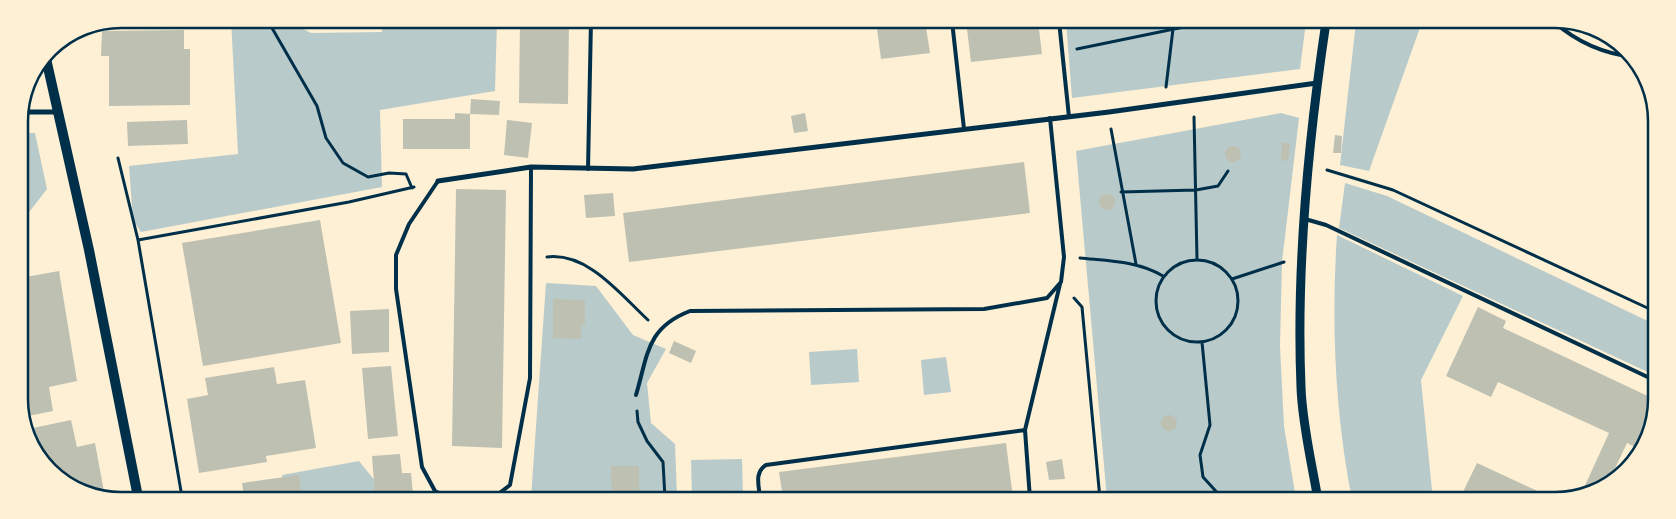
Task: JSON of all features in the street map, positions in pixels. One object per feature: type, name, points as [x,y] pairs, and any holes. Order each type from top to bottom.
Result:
[{"type":"main road","points":[[47,64],[89,250],[137,492]]},
{"type":"street","points":[[1317,491],[1301,390],[1300,279],[1317,83],[1325,28]]},
{"type":"street","points":[[438,181],[531,167],[633,169],[1069,117],[1317,83]]},
{"type":"street","points":[[28,112],[58,112]]},
{"type":"lane","points":[[588,169],[591,28]]},
{"type":"lane","points":[[953,28],[964,129]]},
{"type":"lane","points":[[1060,28],[1069,117]]},
{"type":"lane","points":[[1562,28],[1582,42],[1612,55],[1622,56]]},
{"type":"lane","points":[[1029,491],[1025,430],[1061,282],[1064,257],[1050,118]]},
{"type":"lane","points":[[501,492],[510,485],[530,378],[531,167]]},
{"type":"lane","points":[[437,492],[422,466],[396,289],[396,255],[409,224],[438,181]]},
{"type":"lane","points":[[1305,219],[1326,226],[1648,377]]},
{"type":"lane","points":[[636,395],[652,342],[658,329],[674,317],[690,311],[984,309],[1047,298],[1061,282]]},
{"type":"lane","points":[[759,492],[758,475],[761,467],[766,464],[1025,430]]},
{"type":"path","points":[[138,240],[349,202],[412,188],[406,174],[389,173],[368,177],[343,163],[326,138],[317,106],[272,28]]},
{"type":"path","points":[[1062,52],[1178,28]]},
{"type":"path","points":[[1165,104],[1173,29]]},
{"type":"path","points":[[1194,100],[1197,259]]},
{"type":"path","points":[[1108,112],[1121,192],[1136,264]]},
{"type":"path","points":[[118,158],[138,240],[181,492]]},
{"type":"path","points":[[1310,165],[1393,190],[1648,308]]},
{"type":"path","points":[[1121,192],[1196,190],[1218,186],[1228,171]]},
{"type":"path","points":[[1232,279],[1302,256]]},
{"type":"path","points":[[531,260],[551,257],[574,261],[596,272],[658,329]]},
{"type":"path","points":[[1064,257],[1136,264],[1150,268],[1163,276]]},
{"type":"path","points":[[1197,259],[1211,262],[1223,268],[1232,279],[1237,292],[1238,306],[1234,319],[1226,330],[1215,338],[1202,342],[1188,341],[1176,336],[1162,321],[1155,302],[1157,289],[1163,276],[1178,264],[1197,259]]},
{"type":"path","points":[[1061,282],[1082,307],[1099,491]]},
{"type":"path","points":[[1202,342],[1210,425],[1200,455],[1203,477],[1216,491]]},
{"type":"path","points":[[636,395],[638,422],[647,441],[663,462],[665,492]]},
{"type":"shaded area","points":[[231,28],[301,28],[311,33],[382,32],[382,28],[497,28],[495,91],[380,110],[382,187],[141,232],[133,220],[129,166],[238,154]]},
{"type":"shaded area","points":[[1067,28],[1305,28],[1300,69],[1072,98]]},
{"type":"shaded area","points":[[1355,28],[1420,28],[1369,171],[1340,165]]},
{"type":"shaded area","points":[[1281,113],[1299,118],[1282,262],[1280,346],[1284,426],[1295,491],[1106,491],[1076,151]]},
{"type":"shaded area","points":[[28,133],[35,133],[47,189],[28,214]]},
{"type":"shaded area","points":[[1345,183],[1387,196],[1648,321],[1648,372],[1339,228]]},
{"type":"shaded area","points":[[1337,235],[1463,296],[1421,380],[1432,491],[1350,491],[1338,401],[1334,301]]},
{"type":"shaded area","points":[[546,283],[596,286],[633,335],[666,349],[647,383],[651,423],[675,444],[677,492],[531,492]]},
{"type":"shaded area","points":[[857,349],[859,382],[811,385],[809,352]]},
{"type":"shaded area","points":[[946,357],[951,392],[924,395],[921,360]]},
{"type":"shaded area","points":[[742,459],[743,492],[692,492],[691,460]]},
{"type":"shaded area","points":[[359,461],[384,492],[284,492],[282,475]]},
{"type":"building","points":[[520,28],[569,28],[568,104],[519,103]]},
{"type":"building","points":[[877,28],[926,28],[930,53],[881,59]]},
{"type":"building","points":[[967,28],[1039,28],[1042,54],[971,62]]},
{"type":"building","points":[[184,30],[184,49],[190,49],[190,105],[109,106],[109,56],[101,56],[102,31]]},
{"type":"building","points":[[471,99],[500,101],[499,115],[470,114]]},
{"type":"building","points":[[455,113],[470,114],[470,149],[403,149],[403,119],[455,119]]},
{"type":"building","points":[[805,113],[808,131],[794,133],[791,116]]},
{"type":"building","points":[[187,120],[188,144],[128,146],[127,122]]},
{"type":"building","points":[[507,120],[532,123],[528,158],[504,155]]},
{"type":"building","points":[[1335,135],[1342,136],[1341,153],[1333,153]]},
{"type":"building","points":[[1282,143],[1290,143],[1288,161],[1281,160]]},
{"type":"building","points":[[1233,146],[1239,148],[1241,154],[1239,160],[1233,162],[1227,160],[1225,154],[1227,148]]},
{"type":"building","points":[[1024,162],[1030,213],[629,262],[623,213]]},
{"type":"building","points":[[456,189],[506,190],[502,448],[452,446]]},
{"type":"building","points":[[613,193],[615,216],[586,218],[584,195]]},
{"type":"building","points":[[1104,194],[1110,194],[1115,199],[1113,208],[1104,210],[1099,205],[1099,199]]},
{"type":"building","points":[[320,220],[341,343],[203,366],[182,243]]},
{"type":"building","points":[[59,271],[77,381],[49,387],[53,411],[29,416],[28,411],[28,277]]},
{"type":"building","points":[[553,299],[585,300],[585,325],[581,325],[581,339],[553,338]]},
{"type":"building","points":[[1478,307],[1506,321],[1503,328],[1648,396],[1648,411],[1635,447],[1627,443],[1614,470],[1602,479],[1585,486],[1609,433],[1498,382],[1491,397],[1446,376]]},
{"type":"building","points":[[389,309],[389,352],[352,354],[350,311]]},
{"type":"building","points":[[674,341],[696,351],[691,363],[669,353]]},
{"type":"building","points":[[391,366],[398,436],[368,439],[362,368]]},
{"type":"building","points":[[274,367],[277,384],[305,380],[316,448],[266,456],[267,462],[199,473],[187,399],[208,395],[205,378]]},
{"type":"building","points":[[1166,415],[1172,415],[1177,420],[1175,429],[1166,431],[1161,426],[1161,420]]},
{"type":"building","points":[[71,420],[77,447],[95,443],[104,490],[85,484],[64,472],[47,455],[40,445],[33,428]]},
{"type":"building","points":[[1006,443],[1012,491],[782,492],[779,472]]},
{"type":"building","points":[[400,454],[402,473],[411,473],[413,492],[375,492],[372,456]]},
{"type":"building","points":[[1062,459],[1065,479],[1049,480],[1046,462]]},
{"type":"building","points":[[1477,463],[1538,491],[1463,491]]},
{"type":"building","points":[[611,466],[639,466],[639,492],[612,492]]},
{"type":"building","points":[[299,475],[301,492],[243,492],[242,483]]},
{"type":"building","points":[[719,490],[738,491],[738,492],[719,492]]}]
